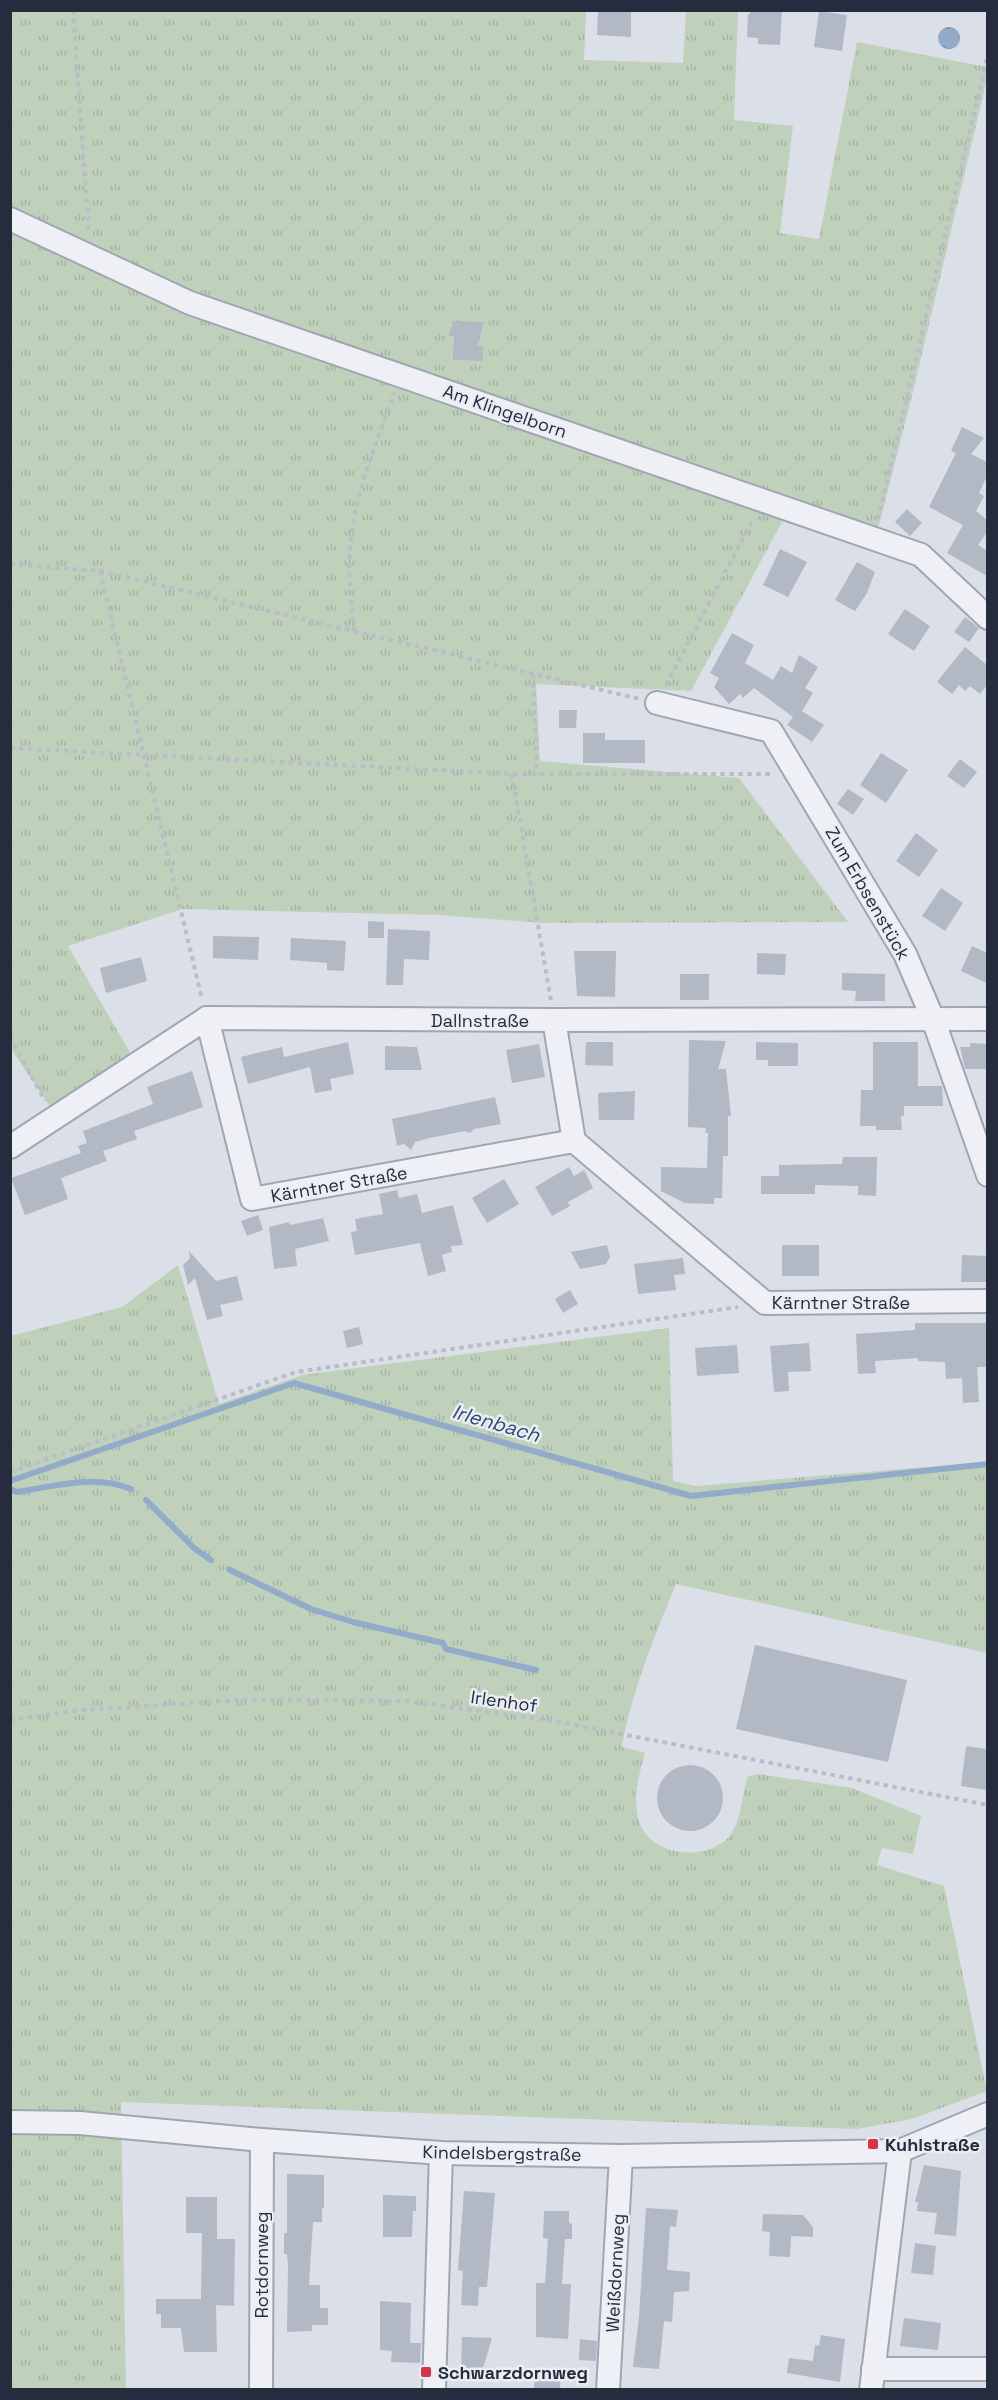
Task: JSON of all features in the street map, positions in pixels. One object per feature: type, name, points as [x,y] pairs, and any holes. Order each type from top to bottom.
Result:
[{"type":"street","name":"Am Klingelborn","points":[[10,219],[190,303],[921,555],[987,618]]},
{"type":"street","name":"Zum Erbsenstück","points":[[657,703],[771,731],[799,774],[905,954],[933,1018],[987,1174]]},
{"type":"street","name":"Dallnstraße","points":[[207,1018],[987,1019]]},
{"type":"street","points":[[10,1147],[207,1018]]},
{"type":"street","name":"Kärntner Straße","points":[[207,1018],[252,1200],[574,1141],[765,1303],[987,1301]]},
{"type":"street","points":[[554,1020],[574,1141]]},
{"type":"street","name":"Kindelsbergstraße","points":[[10,2122],[80,2123],[262,2140],[441,2153],[621,2156],[900,2151],[987,2114]]},
{"type":"street","name":"Rotdornweg","points":[[261,2390],[262,2140]]},
{"type":"street","points":[[900,2151],[872,2379],[987,2369]]},
{"type":"street","points":[[434,2390],[441,2153]]},
{"type":"street","name":"Weißdornweg","points":[[608,2390],[621,2156]]},
{"type":"path","points":[[73,10],[91,255]]},
{"type":"path","points":[[873,537],[987,54]]},
{"type":"path","points":[[354,631],[349,579],[351,538],[362,486],[400,375]]},
{"type":"path","points":[[10,564],[100,571],[657,703],[763,500]]},
{"type":"path","points":[[100,571],[207,1018]]},
{"type":"path","points":[[533,674],[537,774]]},
{"type":"path","points":[[10,748],[512,774],[799,774]]},
{"type":"path","points":[[512,774],[554,1020]]},
{"type":"path","points":[[10,1036],[54,1118]]},
{"type":"path","points":[[10,1472],[296,1372],[765,1303]]},
{"type":"path","name":"Irlenhof","points":[[10,1720],[81,1710],[241,1700],[407,1701],[559,1722],[987,1805]]},
{"type":"green space","points":[[10,11],[586,11],[584,60],[683,63],[686,11],[738,11],[734,120],[793,126],[780,233],[819,239],[857,42],[987,67],[987,79],[911,400],[873,548],[784,518],[691,691],[536,684],[540,761],[739,778],[848,922],[542,923],[440,915],[183,909],[68,946],[142,1073],[61,1123],[10,1047]]},
{"type":"green space","points":[[178,1265],[219,1404],[302,1375],[669,1328],[673,1481],[696,1486],[987,1462],[987,1653],[676,1584],[638,1685],[622,1747],[645,1753],[637,1787],[636,1804],[639,1821],[645,1833],[654,1842],[678,1852],[705,1850],[718,1846],[728,1838],[738,1818],[747,1777],[758,1774],[852,1788],[921,1816],[913,1854],[882,1848],[877,1865],[944,1886],[987,2091],[912,2119],[857,2129],[121,2102],[126,2389],[11,2390],[11,1336],[122,1307]]},
{"type":"water","points":[[949,27],[957,30],[960,38],[957,46],[949,49],[941,46],[938,38],[941,30]]},
{"type":"building","points":[[598,10],[631,10],[631,37],[597,35]]},
{"type":"building","points":[[750,10],[782,10],[780,45],[758,44],[758,38],[747,37]]},
{"type":"building","points":[[819,11],[847,15],[842,51],[814,47]]},
{"type":"building","points":[[454,321],[484,322],[477,346],[483,346],[483,361],[453,360],[454,336],[448,336]]},
{"type":"building","points":[[962,427],[984,438],[971,454],[987,462],[987,476],[979,493],[984,496],[976,511],[987,520],[987,532],[978,545],[987,551],[987,576],[947,553],[963,525],[929,507],[956,453],[951,451]]},
{"type":"building","points":[[907,509],[922,523],[910,536],[895,522]]},
{"type":"building","points":[[780,549],[807,562],[788,597],[763,585]]},
{"type":"building","points":[[857,562],[875,572],[867,593],[855,611],[835,600]]},
{"type":"building","points":[[905,609],[930,626],[914,651],[888,634]]},
{"type":"building","points":[[965,617],[979,628],[969,642],[954,632]]},
{"type":"building","points":[[732,633],[754,645],[745,663],[773,680],[781,666],[792,673],[799,655],[818,667],[805,688],[813,693],[802,711],[824,725],[812,742],[787,725],[793,717],[754,688],[743,698],[740,694],[729,704],[714,687],[719,678],[710,673]]},
{"type":"building","points":[[965,647],[987,665],[987,685],[980,694],[970,686],[965,691],[959,685],[952,694],[937,682]]},
{"type":"building","points":[[559,710],[577,710],[576,728],[559,728]]},
{"type":"building","points":[[583,733],[605,733],[605,740],[645,740],[645,763],[583,763]]},
{"type":"building","points":[[881,753],[908,770],[886,803],[860,785]]},
{"type":"building","points":[[960,759],[977,772],[964,788],[947,776]]},
{"type":"building","points":[[848,789],[864,799],[853,815],[837,804]]},
{"type":"building","points":[[916,833],[938,850],[919,877],[896,861]]},
{"type":"building","points":[[941,888],[963,903],[945,931],[922,916]]},
{"type":"building","points":[[368,921],[384,922],[384,938],[368,938]]},
{"type":"building","points":[[388,929],[430,931],[429,960],[404,959],[403,985],[386,985]]},
{"type":"building","points":[[213,936],[259,937],[258,960],[213,958]]},
{"type":"building","points":[[291,938],[346,941],[344,971],[327,970],[327,963],[290,960]]},
{"type":"building","points":[[972,946],[987,953],[987,983],[961,971]]},
{"type":"building","points":[[574,951],[616,951],[615,997],[577,996]]},
{"type":"building","points":[[757,953],[786,954],[785,975],[757,974]]},
{"type":"building","points":[[141,957],[147,981],[106,993],[100,968]]},
{"type":"building","points":[[842,973],[885,974],[885,1001],[855,1001],[856,991],[842,990]]},
{"type":"building","points":[[680,974],[709,974],[709,1000],[680,1000]]},
{"type":"building","points":[[689,1040],[726,1041],[718,1069],[726,1069],[731,1116],[728,1116],[728,1156],[723,1156],[722,1198],[714,1198],[714,1204],[685,1203],[661,1191],[661,1167],[707,1168],[708,1133],[705,1133],[706,1128],[688,1127]]},
{"type":"building","points":[[348,1042],[354,1074],[330,1079],[332,1090],[315,1093],[310,1067],[248,1084],[241,1057],[282,1047],[284,1057]]},
{"type":"building","points":[[586,1042],[613,1042],[613,1066],[585,1065]]},
{"type":"building","points":[[756,1042],[798,1043],[798,1066],[768,1066],[768,1060],[756,1060]]},
{"type":"building","points":[[873,1042],[918,1042],[918,1086],[942,1086],[943,1106],[904,1106],[904,1116],[901,1116],[902,1130],[876,1130],[876,1126],[860,1126],[861,1090],[873,1090]]},
{"type":"building","points":[[970,1043],[987,1044],[987,1069],[965,1069],[960,1047],[970,1047]]},
{"type":"building","points":[[539,1044],[545,1077],[512,1083],[506,1050]]},
{"type":"building","points":[[385,1046],[417,1047],[422,1070],[385,1070]]},
{"type":"building","points":[[192,1071],[203,1107],[134,1131],[137,1139],[103,1151],[107,1161],[61,1178],[68,1199],[25,1215],[11,1178],[81,1153],[78,1146],[87,1143],[83,1131],[153,1104],[147,1087]]},
{"type":"building","points":[[635,1091],[634,1120],[599,1120],[598,1093]]},
{"type":"building","points":[[495,1097],[501,1124],[474,1129],[470,1133],[465,1131],[415,1142],[411,1150],[404,1144],[397,1146],[392,1119]]},
{"type":"building","points":[[843,1157],[877,1157],[876,1196],[858,1195],[858,1186],[815,1185],[815,1194],[761,1194],[761,1176],[779,1176],[779,1165],[842,1164]]},
{"type":"building","points":[[569,1167],[574,1176],[584,1170],[593,1188],[568,1202],[570,1206],[552,1216],[535,1187]]},
{"type":"building","points":[[504,1179],[519,1204],[487,1223],[472,1198]]},
{"type":"building","points":[[397,1190],[399,1198],[417,1194],[422,1213],[453,1205],[463,1245],[451,1246],[452,1252],[442,1255],[446,1271],[428,1276],[420,1243],[355,1255],[351,1232],[357,1231],[355,1219],[383,1214],[379,1194]]},
{"type":"building","points":[[258,1215],[263,1230],[247,1236],[241,1221]]},
{"type":"building","points":[[323,1218],[329,1241],[295,1249],[297,1266],[274,1269],[269,1227]]},
{"type":"building","points":[[607,1245],[610,1257],[606,1264],[580,1269],[571,1252]]},
{"type":"building","points":[[782,1245],[819,1245],[819,1276],[782,1276]]},
{"type":"building","points":[[189,1251],[216,1281],[237,1276],[243,1300],[220,1305],[223,1316],[207,1320],[195,1278],[188,1285],[183,1265],[190,1258]]},
{"type":"building","points":[[962,1255],[987,1256],[987,1282],[961,1282]]},
{"type":"building","points":[[683,1258],[685,1274],[674,1275],[676,1290],[638,1294],[634,1264]]},
{"type":"building","points":[[570,1290],[578,1304],[563,1313],[555,1299]]},
{"type":"building","points":[[915,1323],[987,1323],[987,1367],[977,1367],[979,1402],[963,1403],[962,1378],[946,1379],[945,1362],[918,1361],[918,1358],[875,1361],[876,1373],[858,1374],[856,1334],[915,1330]]},
{"type":"building","points":[[359,1327],[363,1344],[347,1348],[343,1331]]},
{"type":"building","points":[[809,1343],[811,1371],[788,1372],[789,1391],[774,1392],[770,1346]]},
{"type":"building","points":[[737,1345],[739,1373],[697,1376],[695,1348]]},
{"type":"building","points":[[755,1645],[907,1680],[888,1762],[736,1729]]},
{"type":"building","points":[[966,1746],[987,1749],[987,1790],[961,1786]]},
{"type":"building","points":[[683,1765],[697,1765],[709,1770],[718,1779],[723,1798],[721,1811],[714,1822],[697,1831],[683,1831],[671,1826],[662,1817],[657,1805],[657,1791],[662,1779],[671,1770]]},
{"type":"building","points":[[924,2165],[961,2171],[956,2236],[934,2234],[937,2213],[917,2211],[918,2202],[915,2202]]},
{"type":"building","points":[[287,2174],[324,2175],[322,2222],[313,2222],[309,2285],[320,2285],[320,2308],[328,2308],[328,2325],[312,2325],[312,2331],[287,2332],[288,2264],[287,2254],[284,2254],[284,2233],[287,2233]]},
{"type":"building","points":[[464,2191],[495,2193],[487,2287],[479,2287],[478,2306],[461,2305],[463,2271],[458,2270]]},
{"type":"building","points":[[383,2195],[416,2196],[412,2237],[383,2237]]},
{"type":"building","points":[[186,2197],[217,2197],[217,2239],[235,2239],[234,2306],[216,2305],[217,2352],[184,2352],[181,2328],[161,2328],[161,2314],[156,2314],[156,2299],[201,2299],[202,2233],[186,2233]]},
{"type":"building","points":[[646,2208],[678,2210],[676,2227],[670,2226],[667,2270],[690,2272],[689,2291],[674,2292],[672,2322],[664,2321],[659,2369],[633,2367],[639,2317]]},
{"type":"building","points":[[544,2211],[569,2211],[569,2223],[572,2224],[572,2239],[565,2239],[562,2284],[571,2284],[568,2339],[536,2337],[536,2283],[545,2283],[548,2239],[543,2238]]},
{"type":"building","points":[[763,2214],[803,2215],[813,2227],[813,2237],[791,2236],[790,2257],[769,2256],[770,2232],[762,2231]]},
{"type":"building","points":[[915,2243],[936,2246],[933,2275],[911,2273]]},
{"type":"building","points":[[380,2301],[411,2303],[410,2343],[421,2343],[420,2363],[391,2362],[392,2351],[380,2350]]},
{"type":"building","points":[[904,2318],[941,2323],[938,2350],[900,2346]]},
{"type":"building","points":[[821,2335],[845,2339],[840,2382],[787,2373],[789,2358],[813,2361],[815,2345],[819,2346]]},
{"type":"building","points":[[462,2337],[492,2338],[481,2375],[461,2374]]},
{"type":"building","points":[[580,2339],[597,2341],[596,2361],[579,2360]]},
{"type":"building","points":[[535,2370],[561,2372],[560,2390],[534,2390]]},
{"type":"waterway","name":"Irlenbach","points":[[10,1481],[294,1383],[691,1496],[988,1464]]},
{"type":"waterway","points":[[13,1490],[17,1492],[60,1484],[89,1482],[103,1482],[131,1489]]},
{"type":"waterway","points":[[146,1500],[194,1548],[211,1560]]},
{"type":"waterway","points":[[230,1570],[311,1609],[353,1622],[443,1643],[446,1649],[536,1670]]},
{"type":"place","name":"Kuhlstraße","points":[[873,2144]]},
{"type":"place","name":"Schwarzdornweg","points":[[426,2372]]}]
